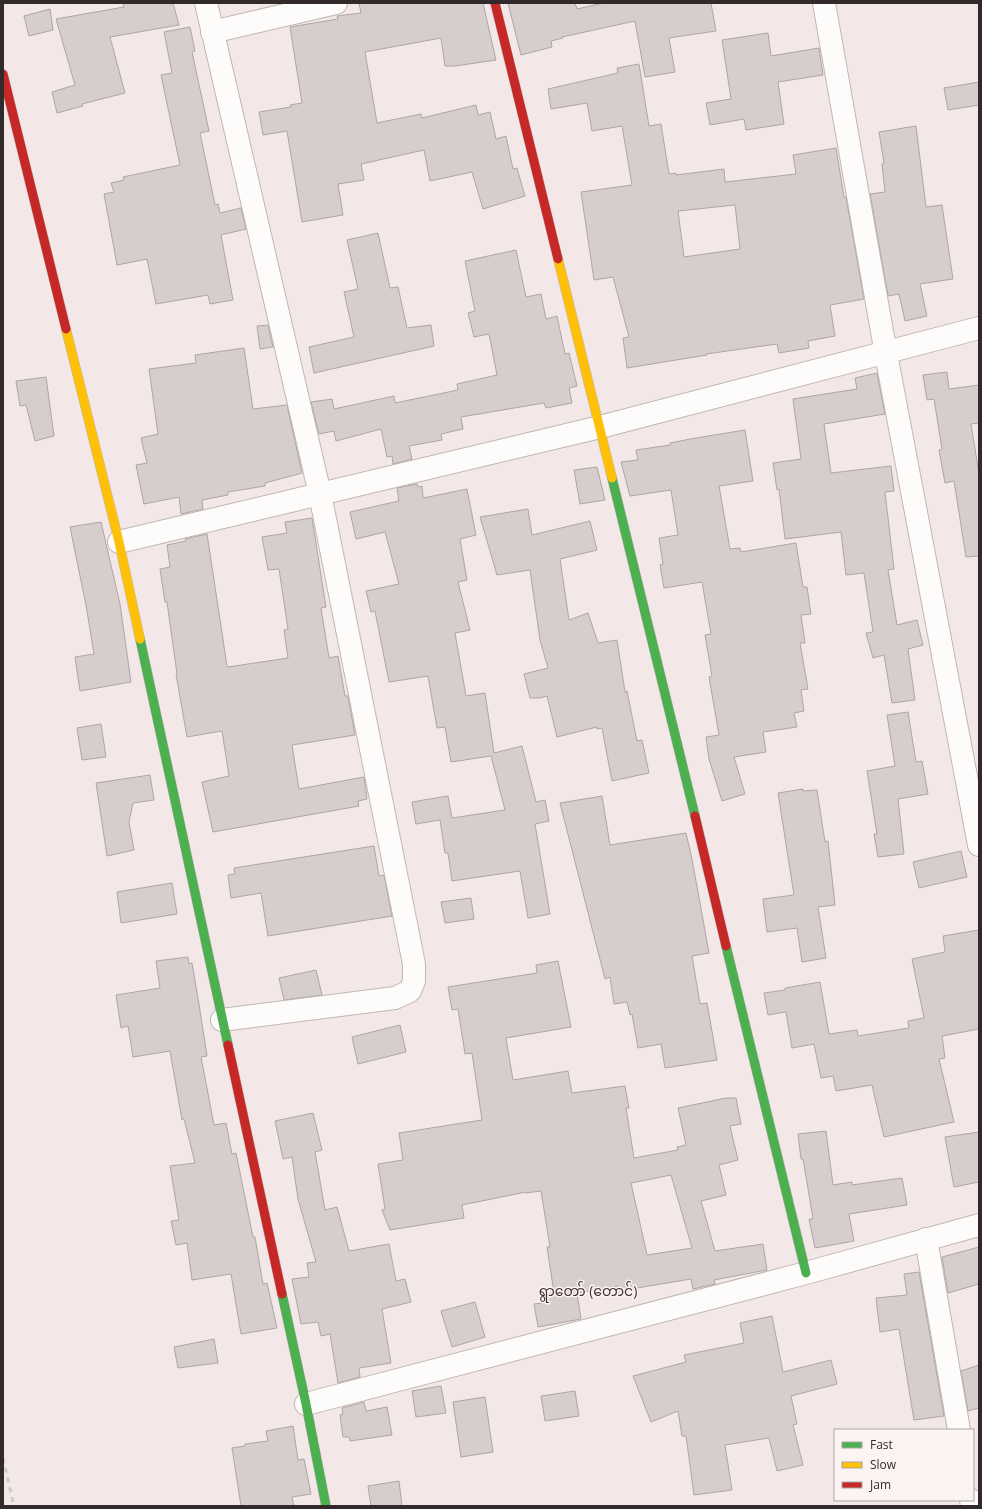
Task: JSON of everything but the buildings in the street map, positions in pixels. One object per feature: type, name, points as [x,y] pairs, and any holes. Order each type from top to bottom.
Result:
[{"type":"street","points":[[206,3],[320,494],[413,957],[414,981],[410,991],[395,998],[222,1020]]},
{"type":"street","points":[[212,32],[336,3]]},
{"type":"street","points":[[495,3],[806,1273]]},
{"type":"street","points":[[824,3],[886,354],[979,845]]},
{"type":"street","points":[[3,74],[119,542],[306,1404],[326,1506]]},
{"type":"street","points":[[119,542],[600,427],[886,354],[979,328]]},
{"type":"street","points":[[306,1404],[806,1273],[979,1225]]},
{"type":"street","points":[[926,1239],[959,1429]]},
{"type":"railway","points":[[3,1458],[14,1506]]},
{"type":"traffic: fast","points":[[612,478],[695,816]]},
{"type":"traffic: fast","points":[[140,639],[228,1045]]},
{"type":"traffic: fast","points":[[726,946],[806,1273]]},
{"type":"traffic: fast","points":[[282,1294],[326,1506]]},
{"type":"traffic: slow","points":[[558,259],[612,478]]},
{"type":"traffic: slow","points":[[66,329],[119,542],[140,639]]},
{"type":"traffic: jam","points":[[495,3],[558,259]]},
{"type":"traffic: jam","points":[[3,74],[66,329]]},
{"type":"traffic: jam","points":[[695,816],[726,946]]},
{"type":"traffic: jam","points":[[228,1045],[282,1294]]},
{"type":"district","name":"ရွာတော် (တောင်)","points":[[588,1291]]}]
